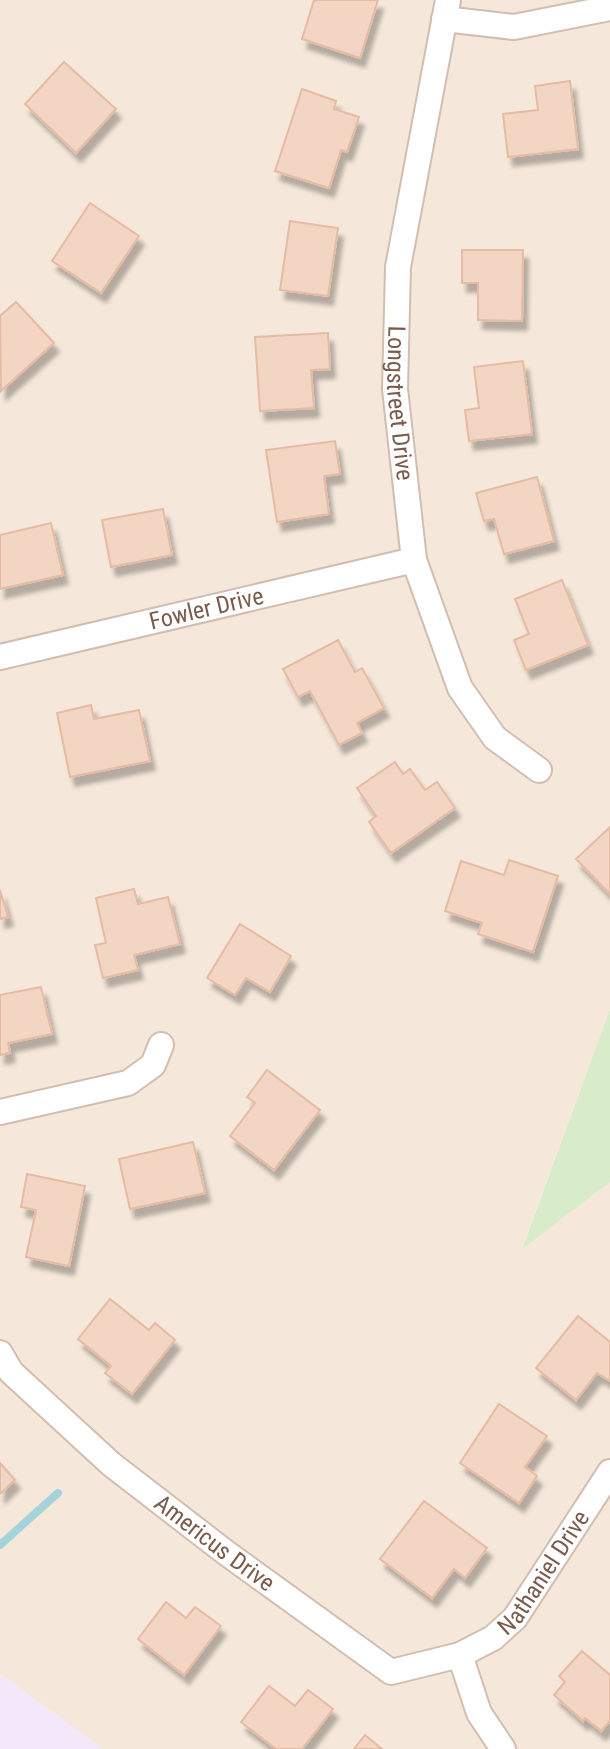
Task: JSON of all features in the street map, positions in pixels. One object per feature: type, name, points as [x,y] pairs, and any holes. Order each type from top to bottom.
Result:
[{"type":"street","points":[[446,10],[514,27],[610,8]]},
{"type":"street","name":"Longstreet Drive","points":[[446,10],[398,267],[395,389],[414,560],[460,688],[495,738],[539,770]]},
{"type":"street","name":"Fowler Drive","points":[[0,657],[414,560]]},
{"type":"street","points":[[0,1112],[128,1083],[153,1065],[161,1045]]},
{"type":"street","name":"Americus Drive","points":[[0,1353],[11,1372],[111,1464],[225,1552],[391,1672],[460,1655]]},
{"type":"street","name":"Nathaniel Drive","points":[[460,1655],[493,1638],[515,1618],[610,1472]]},
{"type":"street","points":[[460,1655],[479,1713],[503,1749]]},
{"type":"shaded area","points":[[0,0],[610,0],[610,1009],[522,1248],[610,1182],[610,1749],[103,1749],[0,1674]]},
{"type":"shaded area","points":[[0,1674],[103,1749],[0,1749]]},
{"type":"green space","points":[[610,1009],[610,1182],[522,1249]]},
{"type":"building","points":[[314,0],[378,0],[360,58],[302,39]]},
{"type":"building","points":[[64,62],[116,109],[76,153],[25,104]]},
{"type":"building","points":[[570,81],[578,149],[508,157],[503,114],[538,110],[535,86]]},
{"type":"building","points":[[302,89],[336,101],[334,109],[359,117],[347,152],[341,150],[329,188],[275,171]]},
{"type":"building","points":[[90,203],[139,236],[101,293],[52,261]]},
{"type":"building","points":[[290,221],[338,228],[328,296],[280,290]]},
{"type":"building","points":[[462,250],[523,250],[522,321],[478,320],[478,283],[462,283]]},
{"type":"building","points":[[16,302],[54,343],[1,391],[0,316]]},
{"type":"building","points":[[328,333],[330,369],[311,370],[314,408],[260,411],[255,337]]},
{"type":"building","points":[[523,361],[532,434],[469,441],[465,410],[479,408],[474,367]]},
{"type":"building","points":[[335,441],[340,474],[324,476],[329,514],[277,522],[266,450]]},
{"type":"building","points":[[537,477],[554,541],[504,554],[494,519],[484,521],[476,493]]},
{"type":"building","points":[[163,509],[172,555],[111,567],[102,520]]},
{"type":"building","points":[[51,523],[63,575],[0,589],[0,535]]},
{"type":"building","points":[[562,580],[588,645],[526,670],[514,640],[529,634],[515,599]]},
{"type":"building","points":[[338,640],[355,672],[362,668],[384,708],[357,723],[362,733],[339,745],[310,691],[298,697],[283,669]]},
{"type":"building","points":[[91,705],[94,719],[139,710],[150,761],[70,777],[57,713]]},
{"type":"building","points":[[395,762],[403,774],[410,769],[425,790],[437,782],[455,808],[391,853],[369,822],[376,816],[357,788]]},
{"type":"building","points":[[610,827],[610,894],[576,859]]},
{"type":"building","points":[[509,860],[558,876],[533,952],[478,934],[482,923],[445,911],[461,861],[504,875]]},
{"type":"building","points":[[134,889],[138,904],[168,897],[180,944],[134,955],[138,970],[103,978],[95,945],[106,943],[96,898]]},
{"type":"building","points":[[0,890],[8,917],[0,919]]},
{"type":"building","points":[[240,924],[291,956],[270,992],[246,978],[235,995],[207,978]]},
{"type":"building","points":[[41,987],[52,1034],[8,1043],[10,1053],[0,1055],[0,995]]},
{"type":"building","points":[[267,1070],[320,1110],[274,1170],[230,1136],[255,1103],[247,1097]]},
{"type":"building","points":[[193,1142],[205,1193],[130,1209],[119,1159]]},
{"type":"building","points":[[27,1174],[85,1186],[69,1266],[26,1257],[36,1210],[21,1207]]},
{"type":"building","points":[[110,1299],[149,1330],[155,1323],[175,1340],[132,1394],[105,1373],[111,1366],[78,1339]]},
{"type":"building","points":[[578,1316],[610,1342],[610,1381],[597,1373],[576,1400],[536,1368]]},
{"type":"building","points":[[499,1404],[547,1436],[525,1467],[537,1476],[519,1503],[460,1463]]},
{"type":"building","points":[[0,1463],[15,1480],[0,1494]]},
{"type":"building","points":[[424,1501],[487,1548],[465,1578],[454,1569],[432,1598],[380,1559]]},
{"type":"building","points":[[166,1602],[186,1618],[195,1607],[221,1626],[184,1675],[138,1639]]},
{"type":"building","points":[[582,1651],[610,1675],[610,1721],[601,1731],[585,1718],[583,1721],[554,1695],[565,1682],[559,1676]]},
{"type":"building","points":[[269,1686],[295,1706],[308,1690],[333,1709],[302,1749],[276,1749],[241,1722]]},
{"type":"building","points":[[365,1735],[382,1749],[354,1749]]},
{"type":"waterway","points":[[0,1545],[58,1493]]}]
